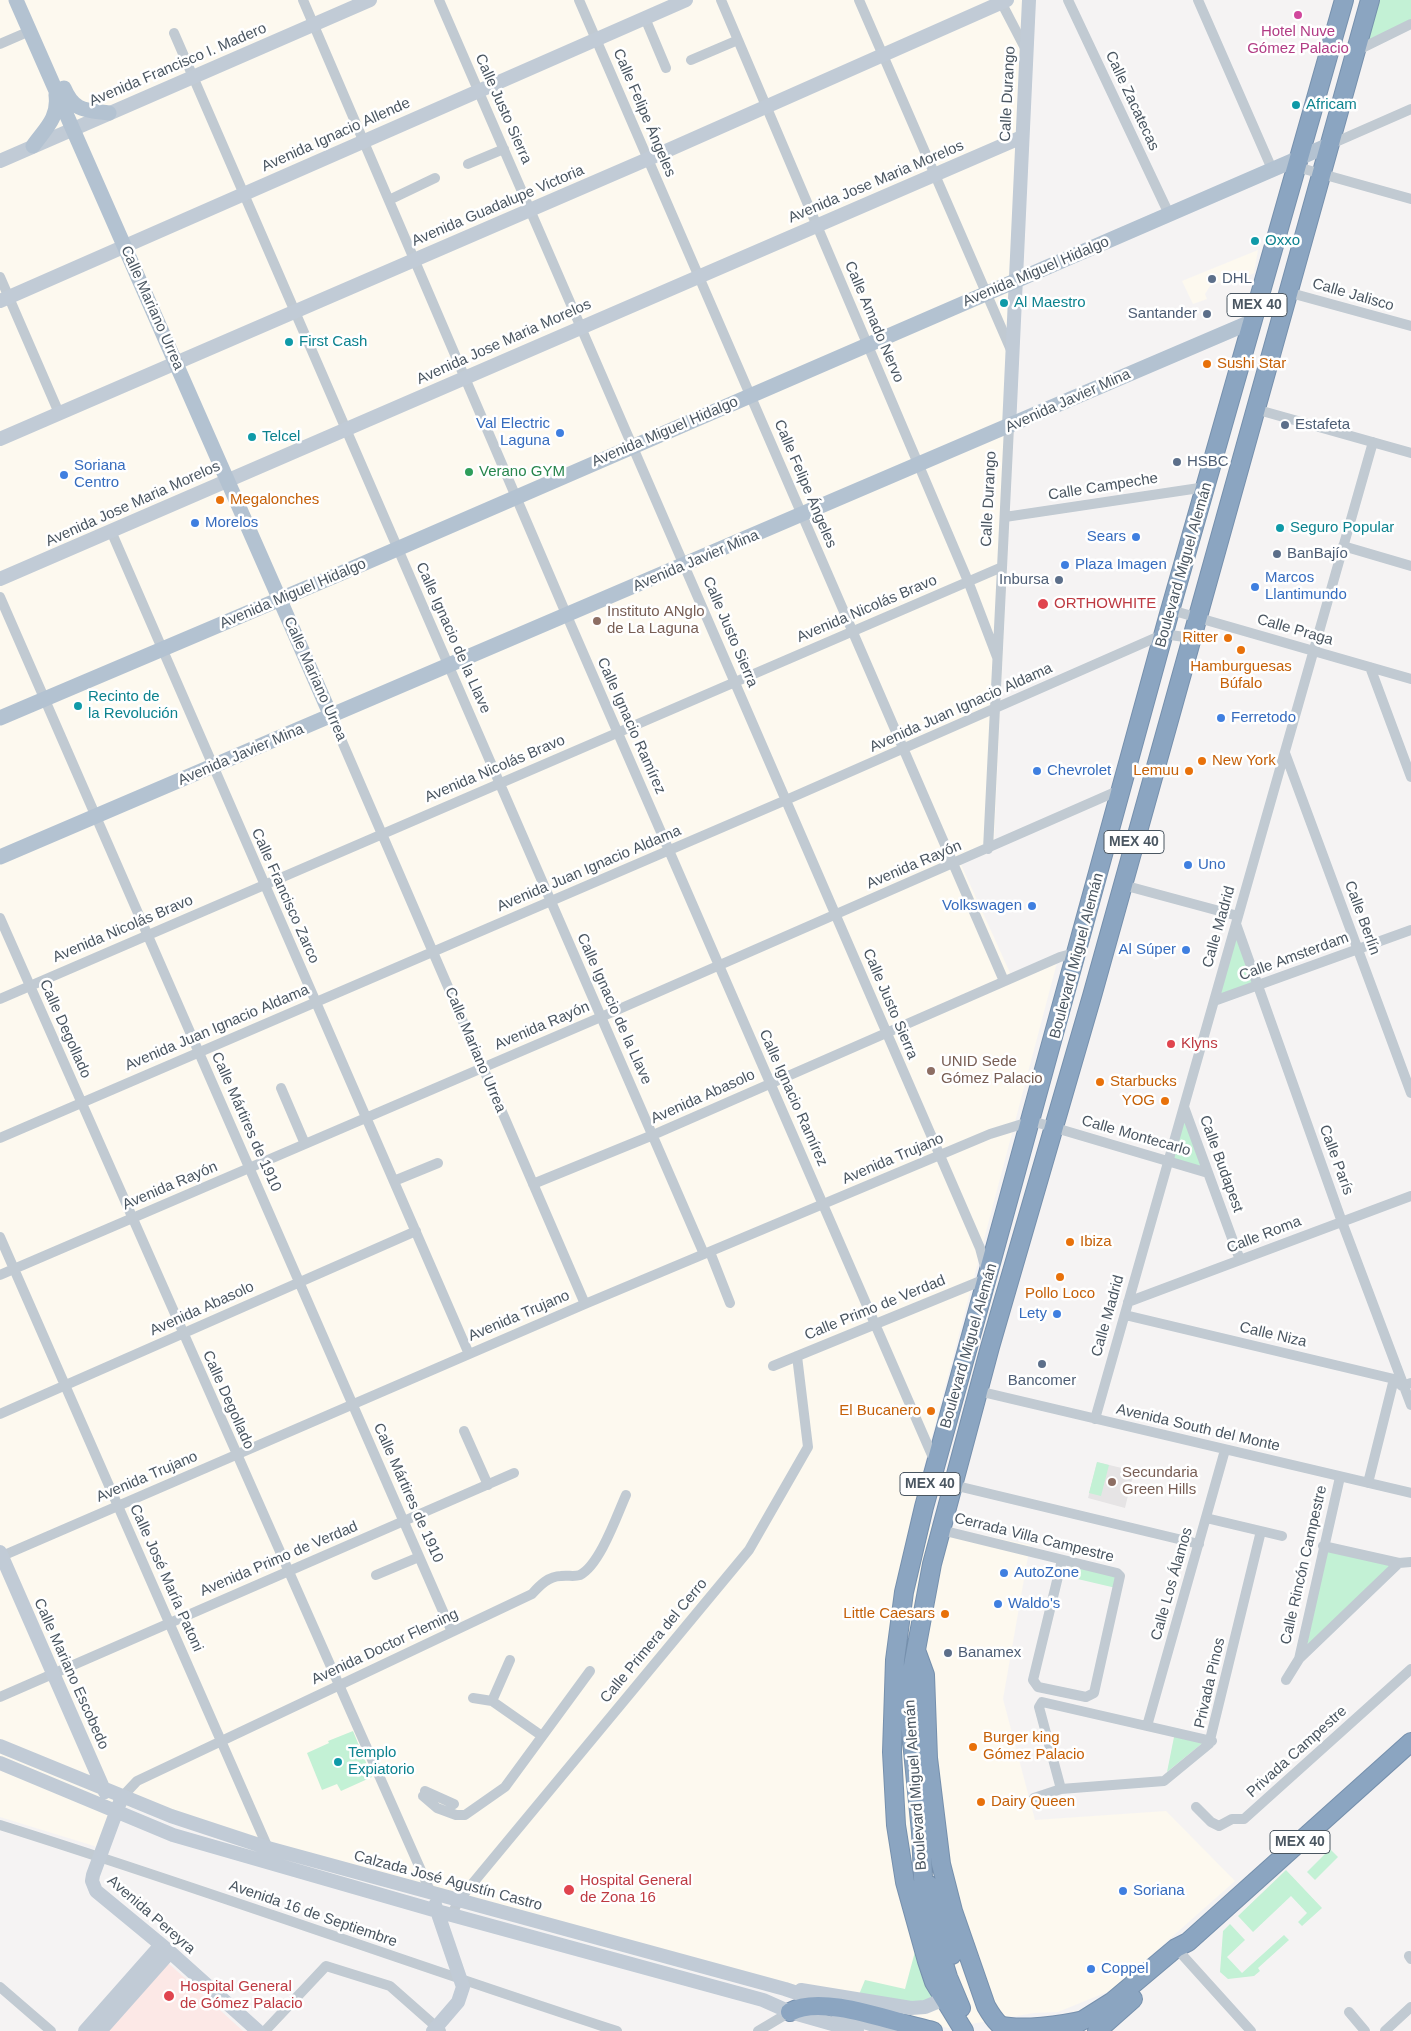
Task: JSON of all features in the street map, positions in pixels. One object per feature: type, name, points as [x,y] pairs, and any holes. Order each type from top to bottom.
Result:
[{"type":"highway","name":"Boulevard Miguel Alemán","points":[[950,2026],[934,1982],[905,1882],[898,1847],[892,1713],[899,1625],[910,1560],[1032,1121],[1164,634],[1344,0]]},
{"type":"highway","name":"Boulevard Miguel Alemán","points":[[950,2026],[948,1977],[926,1913],[922,1867],[922,1832],[910,1721],[910,1682],[932,1564],[990,1347],[1055,1128],[1370,0]]},
{"type":"highway","points":[[1253,321],[1260,331],[1262,338],[1255,384],[1255,410]]},
{"type":"highway","points":[[988,1278],[995,1279],[997,1285],[987,1332],[990,1347]]},
{"type":"highway","points":[[953,1485],[947,1457],[959,1417],[960,1401],[957,1388]]},
{"type":"highway","points":[[916,1649],[925,1676],[928,1758],[941,1864],[966,1951],[986,2006],[1001,2030]]},
{"type":"highway","name":"MEX 40","points":[[1066,2031],[1090,2024],[1182,1948],[1411,1742]]},
{"type":"highway","points":[[895,1788],[907,1828],[949,1945],[974,2008],[1001,2030],[1034,2030],[1090,2024]]},
{"type":"highway","points":[[949,1945],[957,1951],[966,1951]]},
{"type":"highway","points":[[934,1982],[937,2002],[950,2026]]},
{"type":"highway","points":[[790,2012],[806,2006],[857,2010],[950,2026]]},
{"type":"highway","name":"Boulevard Miguel Alemán","points":[[950,2026],[976,2031]]},
{"type":"main road","name":"Calle Mariano Urrea","points":[[16,0],[331,716]]},
{"type":"main road","points":[[26,0],[70,102],[82,109],[109,113]]},
{"type":"main road","name":"Avenida Francisco I. Madero","points":[[0,161],[370,0]]},
{"type":"main road","name":"Avenida Ignacio Allende","points":[[4,299],[686,0]]},
{"type":"main road","name":"Calle Durango","points":[[1009,427],[1029,0]]},
{"type":"main road","name":"Avenida Guadalupe Victoria","points":[[0,439],[648,159],[1003,1]]},
{"type":"main road","points":[[33,146],[54,117],[58,105],[56,89]]},
{"type":"main road","name":"Avenida Jose Maria Morelos","points":[[0,579],[1022,137]]},
{"type":"main road","name":"Avenida Miguel Hidalgo","points":[[0,718],[162,650],[1272,169],[1298,162],[1329,145]]},
{"type":"main road","name":"Avenida Javier Mina","points":[[0,857],[919,466],[1253,321]]},
{"type":"main road","name":"Calle Mariano Escobedo","points":[[1,1555],[114,1810]]},
{"type":"main road","name":"Calzada José Agustín Castro","points":[[0,1746],[171,1816],[268,1848],[785,1989],[851,2018],[893,2031]]},
{"type":"main road","name":"Calzada José Agustín Castro","points":[[0,1763],[173,1835],[437,1911],[763,2000],[790,2012],[848,2030]]},
{"type":"main road","name":"Avenida Pereyra","points":[[122,1797],[114,1810],[92,1881],[96,1892],[165,1949],[258,2031]]},
{"type":"main road","points":[[430,1893],[463,1987],[458,2002],[437,2030]]},
{"type":"main road","points":[[85,2031],[165,1949]]},
{"type":"main road","points":[[100,2031],[165,1949]]},
{"type":"main road","points":[[668,1975],[673,1960]]},
{"type":"main road","points":[[785,1989],[814,1990],[911,2008],[925,2007],[937,2002]]},
{"type":"street","name":"Calle Ignacio Ramírez","points":[[303,0],[567,616],[936,1463]]},
{"type":"street","name":"Calle Justo Sierra","points":[[439,0],[980,1248],[988,1278]]},
{"type":"street","name":"Calle Felipe Ángeles","points":[[579,0],[1004,981]]},
{"type":"street","name":"Calle Amado Nervo","points":[[721,0],[968,581],[997,658]]},
{"type":"street","points":[[860,0],[1012,354]]},
{"type":"street","name":"Calle Zacatecas","points":[[1068,0],[1169,214]]},
{"type":"street","points":[[1198,0],[1272,169]]},
{"type":"street","points":[[1003,1],[1026,50]]},
{"type":"street","points":[[645,18],[666,68]]},
{"type":"street","points":[[1356,51],[1411,24]]},
{"type":"street","name":"Calle Ignacio de la Llave","points":[[174,33],[601,1017],[730,1303]]},
{"type":"street","points":[[0,44],[23,34]]},
{"type":"street","points":[[691,60],[738,40]]},
{"type":"street","points":[[1329,145],[1411,109]]},
{"type":"street","points":[[468,164],[504,148]]},
{"type":"street","points":[[1298,162],[1320,174],[1411,199]]},
{"type":"street","points":[[389,200],[435,178]]},
{"type":"street","points":[[0,278],[4,299],[59,413]]},
{"type":"street","name":"Calle Jalisco","points":[[1288,292],[1411,326]]},
{"type":"street","points":[[1255,410],[1411,453]]},
{"type":"street","name":"Calle Durango","points":[[988,849],[1009,427]]},
{"type":"street","name":"Calle Madrid","points":[[1095,1419],[1373,442]]},
{"type":"street","name":"Calle Campeche","points":[[1005,517],[1206,487]]},
{"type":"street","name":"Calle Francisco Zarco","points":[[111,531],[212,767],[469,1354]]},
{"type":"street","points":[[1343,546],[1411,566]]},
{"type":"street","name":"Avenida Nicolás Bravo","points":[[0,999],[1002,567]]},
{"type":"street","name":"Calle Mártires de 1910","points":[[0,597],[452,1632]]},
{"type":"street","name":"Calle Praga","points":[[1171,610],[1411,679]]},
{"type":"street","points":[[1164,634],[1191,638]]},
{"type":"street","name":"Avenida Juan Ignacio Aldama","points":[[0,1138],[904,750],[1164,634]]},
{"type":"street","points":[[1370,668],[1411,777]]},
{"type":"street","name":"Calle Mariano Urrea","points":[[331,716],[585,1304]]},
{"type":"street","name":"Calle Berlín","points":[[1284,753],[1411,1093]]},
{"type":"street","name":"Avenida Rayón","points":[[0,1275],[719,966],[1122,789]]},
{"type":"street","points":[[1122,885],[1237,920]]},
{"type":"street","name":"Calle Degollado","points":[[0,918],[430,1893]]},
{"type":"street","name":"Calle París","points":[[1237,920],[1258,986],[1342,1222],[1407,1385],[1411,1405]]},
{"type":"street","name":"Calle Amsterdam","points":[[1214,1001],[1411,930]]},
{"type":"street","name":"Avenida Abasolo","points":[[533,1184],[653,1135],[1060,957],[1078,952]]},
{"type":"street","points":[[281,1088],[305,1144]]},
{"type":"street","name":"Calle Budapest","points":[[1184,1107],[1240,1260]]},
{"type":"street","points":[[1032,1121],[1055,1128]]},
{"type":"street","name":"Avenida Trujano","points":[[1,1555],[585,1304],[990,1134],[1032,1121]]},
{"type":"street","name":"Calle Montecarlo","points":[[1055,1128],[1208,1173]]},
{"type":"street","points":[[394,1181],[438,1163]]},
{"type":"street","name":"Calle Roma","points":[[1128,1302],[1411,1196]]},
{"type":"street","name":"Avenida Abasolo","points":[[0,1414],[416,1231]]},
{"type":"street","name":"Calle José María Patoni","points":[[0,1238],[268,1848]]},
{"type":"street","name":"Calle Primo de Verdad","points":[[773,1366],[988,1278]]},
{"type":"street","name":"Calle Niza","points":[[1124,1315],[1394,1379],[1407,1385]]},
{"type":"street","name":"Calle Primera del Cerro","points":[[452,1915],[458,1901],[749,1550],[808,1447],[797,1356]]},
{"type":"street","points":[[1368,1483],[1394,1379]]},
{"type":"street","name":"Avenida South del Monte","points":[[978,1391],[1340,1477],[1411,1492]]},
{"type":"street","points":[[464,1431],[488,1485]]},
{"type":"street","name":"Calle Los Álamos","points":[[1147,1726],[1225,1450]]},
{"type":"street","name":"Avenida Primo de Verdad","points":[[0,1697],[514,1473]]},
{"type":"street","name":"Calle Rincón Campestre","points":[[1299,1659],[1340,1477]]},
{"type":"street","points":[[953,1485],[1199,1544]]},
{"type":"street","name":"Avenida Doctor Fleming","points":[[122,1797],[137,1781],[532,1594],[542,1584],[559,1575],[575,1576],[582,1574],[596,1558],[626,1495]]},
{"type":"street","points":[[1206,1518],[1282,1536]]},
{"type":"street","name":"Cerrada Villa Campestre","points":[[941,1530],[1062,1560],[1120,1576],[1094,1693],[1090,1696],[1057,1691],[1035,1684],[1033,1680],[1062,1560]]},
{"type":"street","name":"Privada Pinos","points":[[1034,1798],[1061,1790],[1164,1781],[1212,1741],[1261,1531]]},
{"type":"street","points":[[1323,1546],[1399,1563],[1411,1562]]},
{"type":"street","points":[[376,1575],[419,1557]]},
{"type":"street","points":[[1286,1680],[1299,1659],[1399,1563]]},
{"type":"street","points":[[492,1701],[510,1660]]},
{"type":"street","name":"Privada Campestre","points":[[1196,1807],[1211,1822],[1219,1826],[1232,1819],[1244,1819],[1411,1669]]},
{"type":"street","points":[[454,1804],[424,1794],[437,1808],[456,1815],[465,1815],[506,1787],[590,1671]]},
{"type":"street","points":[[473,1698],[492,1701],[542,1736]]},
{"type":"street","points":[[1061,1790],[1040,1703],[1212,1741]]},
{"type":"street","name":"Avenida 16 de Septiembre","points":[[0,1825],[100,1856],[462,1981],[617,2031]]},
{"type":"street","points":[[1182,1948],[1251,2031]]},
{"type":"street","points":[[266,2031],[326,1966],[390,1986],[437,2030]]},
{"type":"street","points":[[0,1987],[51,2031]]},
{"type":"street","points":[[1385,2031],[1411,2007]]},
{"type":"street","points":[[758,2031],[790,2012]]},
{"type":"street","points":[[1349,2012],[1365,2031]]},
{"type":"shaded area","points":[[0,0],[1033,0],[994,842],[958,858],[1011,975],[1059,955],[910,1520],[1030,1545],[1003,1699],[1035,1820],[1166,1811],[1235,1881],[1112,1990],[1058,2012],[1034,2013],[948,2028],[432,1887],[125,1806],[107,1850],[0,1817]]},
{"type":"shaded area","points":[[1258,250],[1254,273],[1243,279],[1236,276],[1210,286],[1205,294],[1207,299],[1193,304],[1182,281]]},
{"type":"shaded area","name":"Secundaria Green Hills","points":[[1097,1462],[1134,1471],[1125,1508],[1088,1498]]},
{"type":"shaded area","name":"Hospital General de Gómez Palacio","points":[[166,1961],[243,2031],[101,2031]]},
{"type":"green space","points":[[1374,0],[1411,0],[1411,23],[1360,50]]},
{"type":"green space","points":[[1237,928],[1258,988],[1215,1001]]},
{"type":"green space","points":[[1186,1102],[1209,1170],[1171,1158]]},
{"type":"green space","points":[[1097,1462],[1109,1465],[1101,1496],[1089,1493]]},
{"type":"green space","points":[[1328,1547],[1396,1560],[1306,1649]]},
{"type":"green space","points":[[1072,1564],[1118,1573],[1116,1588],[1069,1577]]},
{"type":"green space","points":[[353,1731],[372,1777],[341,1791],[337,1784],[322,1790],[307,1753],[329,1743],[328,1741]]},
{"type":"green space","points":[[1175,1732],[1205,1741],[1167,1772]]},
{"type":"green space","points":[[1330,1849],[1338,1857],[1315,1880],[1307,1872]]},
{"type":"green space","points":[[1286,1870],[1322,1908],[1302,1926],[1298,1922],[1307,1913],[1291,1896],[1253,1932],[1238,1916]]},
{"type":"green space","points":[[1230,1924],[1245,1940],[1227,1957],[1242,1973],[1284,1935],[1289,1940],[1258,1968],[1260,1971],[1254,1976],[1228,1979],[1220,1972],[1223,1931]]},
{"type":"green space","points":[[916,1948],[936,2001],[924,2006],[858,1997],[865,1980],[905,1989]]},
{"type":"place","name":"Hotel Nuve Gómez Palacio","points":[[1298,15]]},
{"type":"place","name":"Africam","points":[[1296,105]]},
{"type":"place","name":"Oxxo","points":[[1255,241]]},
{"type":"place","name":"DHL","points":[[1212,279]]},
{"type":"place","name":"Al Maestro","points":[[1004,303]]},
{"type":"place","name":"Santander","points":[[1207,314]]},
{"type":"place","name":"First Cash","points":[[289,342]]},
{"type":"place","name":"Sushi Star","points":[[1207,364]]},
{"type":"place","name":"Estafeta","points":[[1285,425]]},
{"type":"place","name":"Val Electric Laguna","points":[[560,433]]},
{"type":"place","name":"Telcel","points":[[252,437]]},
{"type":"place","name":"HSBC","points":[[1177,462]]},
{"type":"place","name":"Verano GYM","points":[[469,472]]},
{"type":"place","name":"Soriana Centro","points":[[64,475]]},
{"type":"place","name":"Megalonches","points":[[220,500]]},
{"type":"place","name":"Morelos","points":[[195,523]]},
{"type":"place","name":"Seguro Popular","points":[[1280,528]]},
{"type":"place","name":"Sears","points":[[1136,537]]},
{"type":"place","name":"BanBajío","points":[[1277,554]]},
{"type":"place","name":"Plaza Imagen","points":[[1065,565]]},
{"type":"place","name":"Inbursa","points":[[1059,580]]},
{"type":"place","name":"Marcos Llantimundo","points":[[1255,587]]},
{"type":"place","name":"ORTHOWHITE","points":[[1043,604]]},
{"type":"place","name":"Instituto ANglo de La Laguna","points":[[597,621]]},
{"type":"place","name":"Ritter","points":[[1228,638]]},
{"type":"place","name":"Hamburguesas Búfalo","points":[[1241,650]]},
{"type":"place","name":"Recinto de la Revolución","points":[[78,706]]},
{"type":"place","name":"Ferretodo","points":[[1221,718]]},
{"type":"place","name":"New York","points":[[1202,761]]},
{"type":"place","name":"Chevrolet","points":[[1037,771]]},
{"type":"place","name":"Lemuu","points":[[1189,771]]},
{"type":"place","name":"Uno","points":[[1188,865]]},
{"type":"place","name":"Volkswagen","points":[[1032,906]]},
{"type":"place","name":"Al Súper","points":[[1186,950]]},
{"type":"place","name":"Klyns","points":[[1171,1044]]},
{"type":"place","name":"UNID Sede Gómez Palacio","points":[[931,1071]]},
{"type":"place","name":"Starbucks","points":[[1100,1082]]},
{"type":"place","name":"YOG","points":[[1165,1101]]},
{"type":"place","name":"Ibiza","points":[[1070,1242]]},
{"type":"place","name":"Pollo Loco","points":[[1060,1277]]},
{"type":"place","name":"Lety","points":[[1057,1314]]},
{"type":"place","name":"Bancomer","points":[[1042,1364]]},
{"type":"place","name":"El Bucanero","points":[[931,1411]]},
{"type":"place","name":"Secundaria Green Hills","points":[[1112,1482]]},
{"type":"place","name":"AutoZone","points":[[1004,1573]]},
{"type":"place","name":"Waldo's","points":[[998,1604]]},
{"type":"place","name":"Little Caesars","points":[[945,1614]]},
{"type":"place","name":"Banamex","points":[[948,1653]]},
{"type":"place","name":"Burger king Gómez Palacio","points":[[973,1747]]},
{"type":"place","name":"Templo Expiatorio","points":[[338,1762]]},
{"type":"place","name":"Dairy Queen","points":[[981,1802]]},
{"type":"place","name":"Hospital General de Zona 16","points":[[569,1890]]},
{"type":"place","name":"Soriana","points":[[1123,1891]]},
{"type":"place","name":"Coppel","points":[[1091,1969]]},
{"type":"place","name":"Hospital General de Gómez Palacio","points":[[169,1996]]}]
